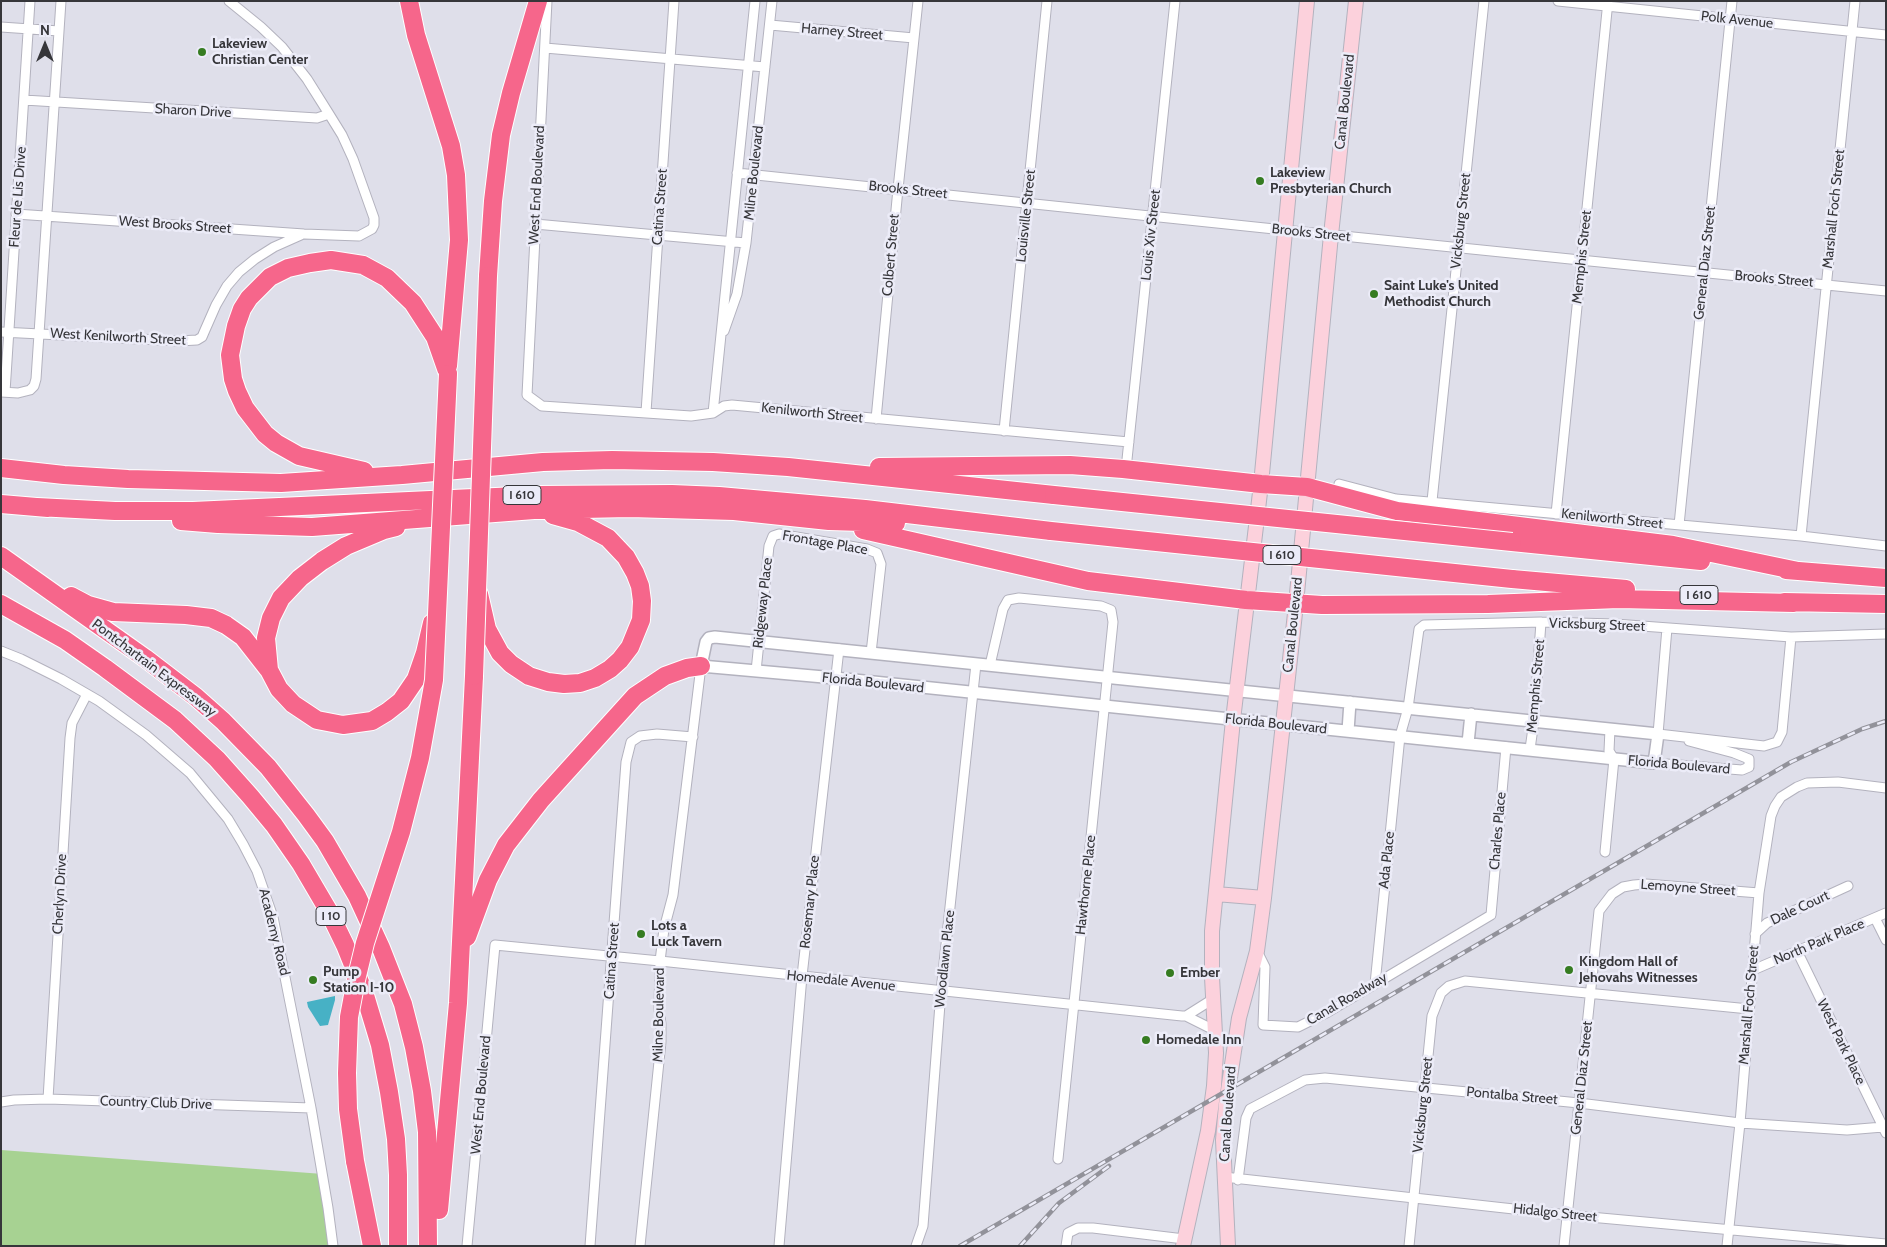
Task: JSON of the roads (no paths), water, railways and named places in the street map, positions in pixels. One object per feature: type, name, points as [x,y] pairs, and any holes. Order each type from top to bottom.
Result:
[{"type":"highway","points":[[372,1246],[348,1109],[349,1017],[365,942],[400,832],[420,758],[434,680],[448,374],[459,240],[456,175],[451,146],[416,35],[409,1]]},
{"type":"highway","points":[[437,1246],[461,959],[478,589],[488,276],[493,201],[502,135],[511,93],[538,1]]},
{"type":"highway","points":[[402,475],[364,471],[299,456],[276,443],[265,434],[245,408],[235,385],[230,354],[242,309],[249,298],[270,277],[288,268],[331,260],[363,265],[387,278],[412,303],[435,337],[448,374]]},
{"type":"highway","name":"I 610","points":[[1,468],[64,475],[119,478],[262,482],[402,475],[543,462],[612,460],[713,462],[788,467],[1798,571],[1886,578]]},
{"type":"highway","points":[[788,467],[1070,465],[1307,487],[1398,511],[1673,545],[1798,571]]},
{"type":"highway","name":"I 610","points":[[1,504],[115,511],[193,511],[521,496],[672,494],[792,502],[1051,531],[1512,578],[1794,603],[1886,604]]},
{"type":"highway","points":[[37,507],[218,524],[312,527],[534,510],[680,508],[734,511],[829,521],[1006,526]]},
{"type":"highway","points":[[478,589],[487,629],[500,653],[511,664],[529,676],[548,682],[580,683],[595,678],[620,660],[633,640],[641,620],[642,601],[640,586],[626,557],[608,538],[578,522],[534,510]]},
{"type":"highway","points":[[268,670],[266,638],[272,618],[281,598],[300,578],[346,546],[384,530],[434,518]]},
{"type":"highway","points":[[829,521],[961,554],[1088,582],[1246,600],[1322,606],[1497,604],[1619,599],[1794,603]]},
{"type":"highway","points":[[4,558],[88,605],[113,612],[211,618],[226,625],[243,637],[268,670],[279,689],[293,704],[317,720],[343,725],[372,721],[388,712],[400,701],[416,679],[425,653],[437,598]]},
{"type":"highway","name":"Pontchartrain Expressway","points":[[4,558],[145,658],[196,697],[223,721],[268,767],[325,841],[357,896],[381,948],[402,1004],[414,1047],[427,1132],[428,1246]]},
{"type":"highway","name":"Pontchartrain Expressway","points":[[1,604],[65,640],[175,720],[217,758],[274,826],[301,864],[346,945],[364,992],[380,1045],[396,1139],[398,1246]]},
{"type":"highway","points":[[461,959],[488,880],[506,845],[541,800],[635,696],[664,676],[687,668],[701,666]]},
{"type":"main road","name":"Canal Boulevard","points":[[1184,1242],[1208,1131],[1216,1053],[1212,931],[1233,720],[1260,484],[1307,1]]},
{"type":"main road","name":"Canal Boulevard","points":[[1228,1246],[1231,1179],[1223,1140],[1231,1061],[1239,1018],[1257,951],[1264,898],[1296,604],[1331,235],[1356,1]]},
{"type":"main road","points":[[1216,894],[1264,898]]},
{"type":"street","name":"Fleur de Lis Drive","points":[[3,392],[5,332],[16,214],[30,1]]},
{"type":"street","points":[[3,392],[25,392],[34,386],[36,379],[61,1]]},
{"type":"street","points":[[229,1],[282,47],[307,79],[342,135],[374,218],[372,229],[359,236],[304,234]]},
{"type":"street","name":"West End Boulevard","points":[[527,368],[547,1]]},
{"type":"street","name":"Catina Street","points":[[646,412],[674,1]]},
{"type":"street","name":"Milne Boulevard","points":[[713,413],[755,1]]},
{"type":"street","name":"Milne Boulevard","points":[[720,342],[738,294],[746,243],[772,1]]},
{"type":"street","name":"Colbert Street","points":[[876,419],[918,1]]},
{"type":"street","name":"Louisville Street","points":[[1004,431],[1047,1]]},
{"type":"street","name":"Louis Xiv Street","points":[[1126,469],[1175,1]]},
{"type":"street","name":"Vicksburg Street","points":[[1432,501],[1484,1]]},
{"type":"street","name":"Polk Avenue","points":[[1558,1],[1608,4],[1886,35]]},
{"type":"street","name":"General Diaz Street","points":[[1679,526],[1732,1]]},
{"type":"street","name":"Marshall Foch Street","points":[[1801,536],[1855,1]]},
{"type":"street","name":"Memphis Street","points":[[1556,514],[1608,4]]},
{"type":"street","name":"Harney Street","points":[[770,25],[914,38]]},
{"type":"street","points":[[1,27],[59,31]]},
{"type":"street","points":[[545,48],[765,67]]},
{"type":"street","name":"Sharon Drive","points":[[24,100],[317,118],[330,114]]},
{"type":"street","name":"Brooks Street","points":[[737,173],[1886,291]]},
{"type":"street","name":"West Brooks Street","points":[[16,214],[304,234]]},
{"type":"street","points":[[535,224],[746,243]]},
{"type":"street","name":"West Kenilworth Street","points":[[5,332],[184,341],[197,340],[202,337],[216,305],[227,286],[239,272],[274,247],[304,234]]},
{"type":"street","name":"Kenilworth Street","points":[[527,368],[527,394],[542,406],[691,416],[713,413],[724,406],[732,405],[1130,442]]},
{"type":"street","name":"Kenilworth Street","points":[[1339,484],[1396,498],[1801,536],[1886,546]]},
{"type":"street","name":"Frontage Place","points":[[773,536],[785,534],[867,549],[878,553],[881,564],[871,653]]},
{"type":"street","name":"Ridgeway Place","points":[[756,671],[769,546],[773,536]]},
{"type":"street","name":"Hawthorne Place","points":[[990,665],[1003,609],[1008,600],[1018,598],[1101,606],[1110,610],[1113,622],[1058,1159]]},
{"type":"street","name":"Vicksburg Street","points":[[1400,736],[1408,708],[1419,629],[1424,625],[1541,622],[1615,624],[1791,637],[1886,634]]},
{"type":"street","name":"Memphis Street","points":[[1530,749],[1534,721],[1541,622]]},
{"type":"street","points":[[1654,763],[1667,628]]},
{"type":"street","name":"Florida Boulevard","points":[[710,638],[839,649],[1764,746],[1777,742],[1782,732],[1791,637]]},
{"type":"street","name":"Milne Boulevard","points":[[640,1246],[661,1042],[661,1024],[658,1009],[660,961],[664,929],[673,895],[701,666],[706,642],[710,638]]},
{"type":"street","name":"Rosemary Place","points":[[779,1246],[802,976],[839,649]]},
{"type":"street","name":"Academy Road","points":[[1,651],[21,659],[87,694],[146,735],[190,773],[228,819],[244,844],[257,871],[273,917],[311,1108],[333,1246]]},
{"type":"street","name":"Woodlawn Place","points":[[916,1246],[923,1226],[942,991],[976,664]]},
{"type":"street","name":"Florida Boulevard","points":[[701,666],[835,678],[1654,763],[1742,770],[1749,767],[1749,759],[1734,753],[1658,734]]},
{"type":"street","name":"Cherlyn Drive","points":[[48,1099],[70,738],[72,723],[87,694]]},
{"type":"street","points":[[1348,731],[1350,702]]},
{"type":"street","points":[[1468,743],[1470,714]]},
{"type":"street","points":[[1605,852],[1614,759],[1609,751],[1610,729]]},
{"type":"street","name":"Catina Street","points":[[590,1246],[626,762],[631,742],[640,736],[652,734],[693,737]]},
{"type":"street","name":"Ada Place","points":[[1375,984],[1400,736]]},
{"type":"street","name":"Charles Place","points":[[1491,915],[1506,747]]},
{"type":"street","name":"Marshall Foch Street","points":[[1727,1246],[1740,1123],[1759,893],[1771,816],[1781,797],[1807,783],[1838,782],[1886,788]]},
{"type":"street","name":"Lemoyne Street","points":[[1599,911],[1612,894],[1623,887],[1634,885],[1646,884],[1759,893]]},
{"type":"street","name":"Dale Court","points":[[1755,934],[1767,923],[1848,886]]},
{"type":"street","name":"General Diaz Street","points":[[1564,1246],[1599,911]]},
{"type":"street","name":"North Park Place","points":[[1753,970],[1886,913]]},
{"type":"street","name":"Canal Roadway","points":[[1257,951],[1265,967],[1263,1025],[1298,1027],[1328,1012],[1491,915]]},
{"type":"street","points":[[1875,918],[1886,940]]},
{"type":"street","name":"West End Boulevard","points":[[468,1246],[495,945]]},
{"type":"street","name":"Homedale Avenue","points":[[495,945],[1186,1016],[1214,1030]]},
{"type":"street","name":"West Park Place","points":[[1797,951],[1884,1130]]},
{"type":"street","name":"Vicksburg Street","points":[[1408,1246],[1431,1022],[1441,994],[1449,986],[1465,980],[1590,993]]},
{"type":"street","points":[[1590,993],[1749,1009]]},
{"type":"street","points":[[1186,1016],[1213,999]]},
{"type":"street","name":"Pontalba Street","points":[[1231,1179],[1246,1118],[1250,1109],[1305,1080],[1324,1078],[1579,1103],[1740,1123],[1847,1130],[1884,1130]]},
{"type":"street","name":"Country Club Drive","points":[[1,1102],[48,1099],[311,1108]]},
{"type":"street","name":"Hidalgo Street","points":[[1231,1179],[1568,1215],[1886,1244]]},
{"type":"street","points":[[1066,1246],[1068,1233],[1078,1228],[1124,1232],[1184,1242]]},
{"type":"water","points":[[335,996],[328,1025],[320,1026],[308,1007],[307,1002]]},
{"type":"railway","points":[[960,1246],[1791,762],[1862,729],[1886,721]]},
{"type":"railway","points":[[1020,1246],[1059,1203],[1109,1166]]},
{"type":"place","name":"Lakeview Christian Center","points":[[202,52]]},
{"type":"place","name":"Lakeview Presbyterian Church","points":[[1260,181]]},
{"type":"place","name":"Saint Luke's United Methodist Church","points":[[1374,294]]},
{"type":"place","name":"Lots a Luck Tavern","points":[[641,934]]},
{"type":"place","name":"Kingdom Hall of Jehovahs Witnesses","points":[[1569,970]]},
{"type":"place","name":"Ember","points":[[1170,973]]},
{"type":"place","name":"Pump Station I-10","points":[[313,980]]},
{"type":"place","name":"Homedale Inn","points":[[1146,1040]]}]
